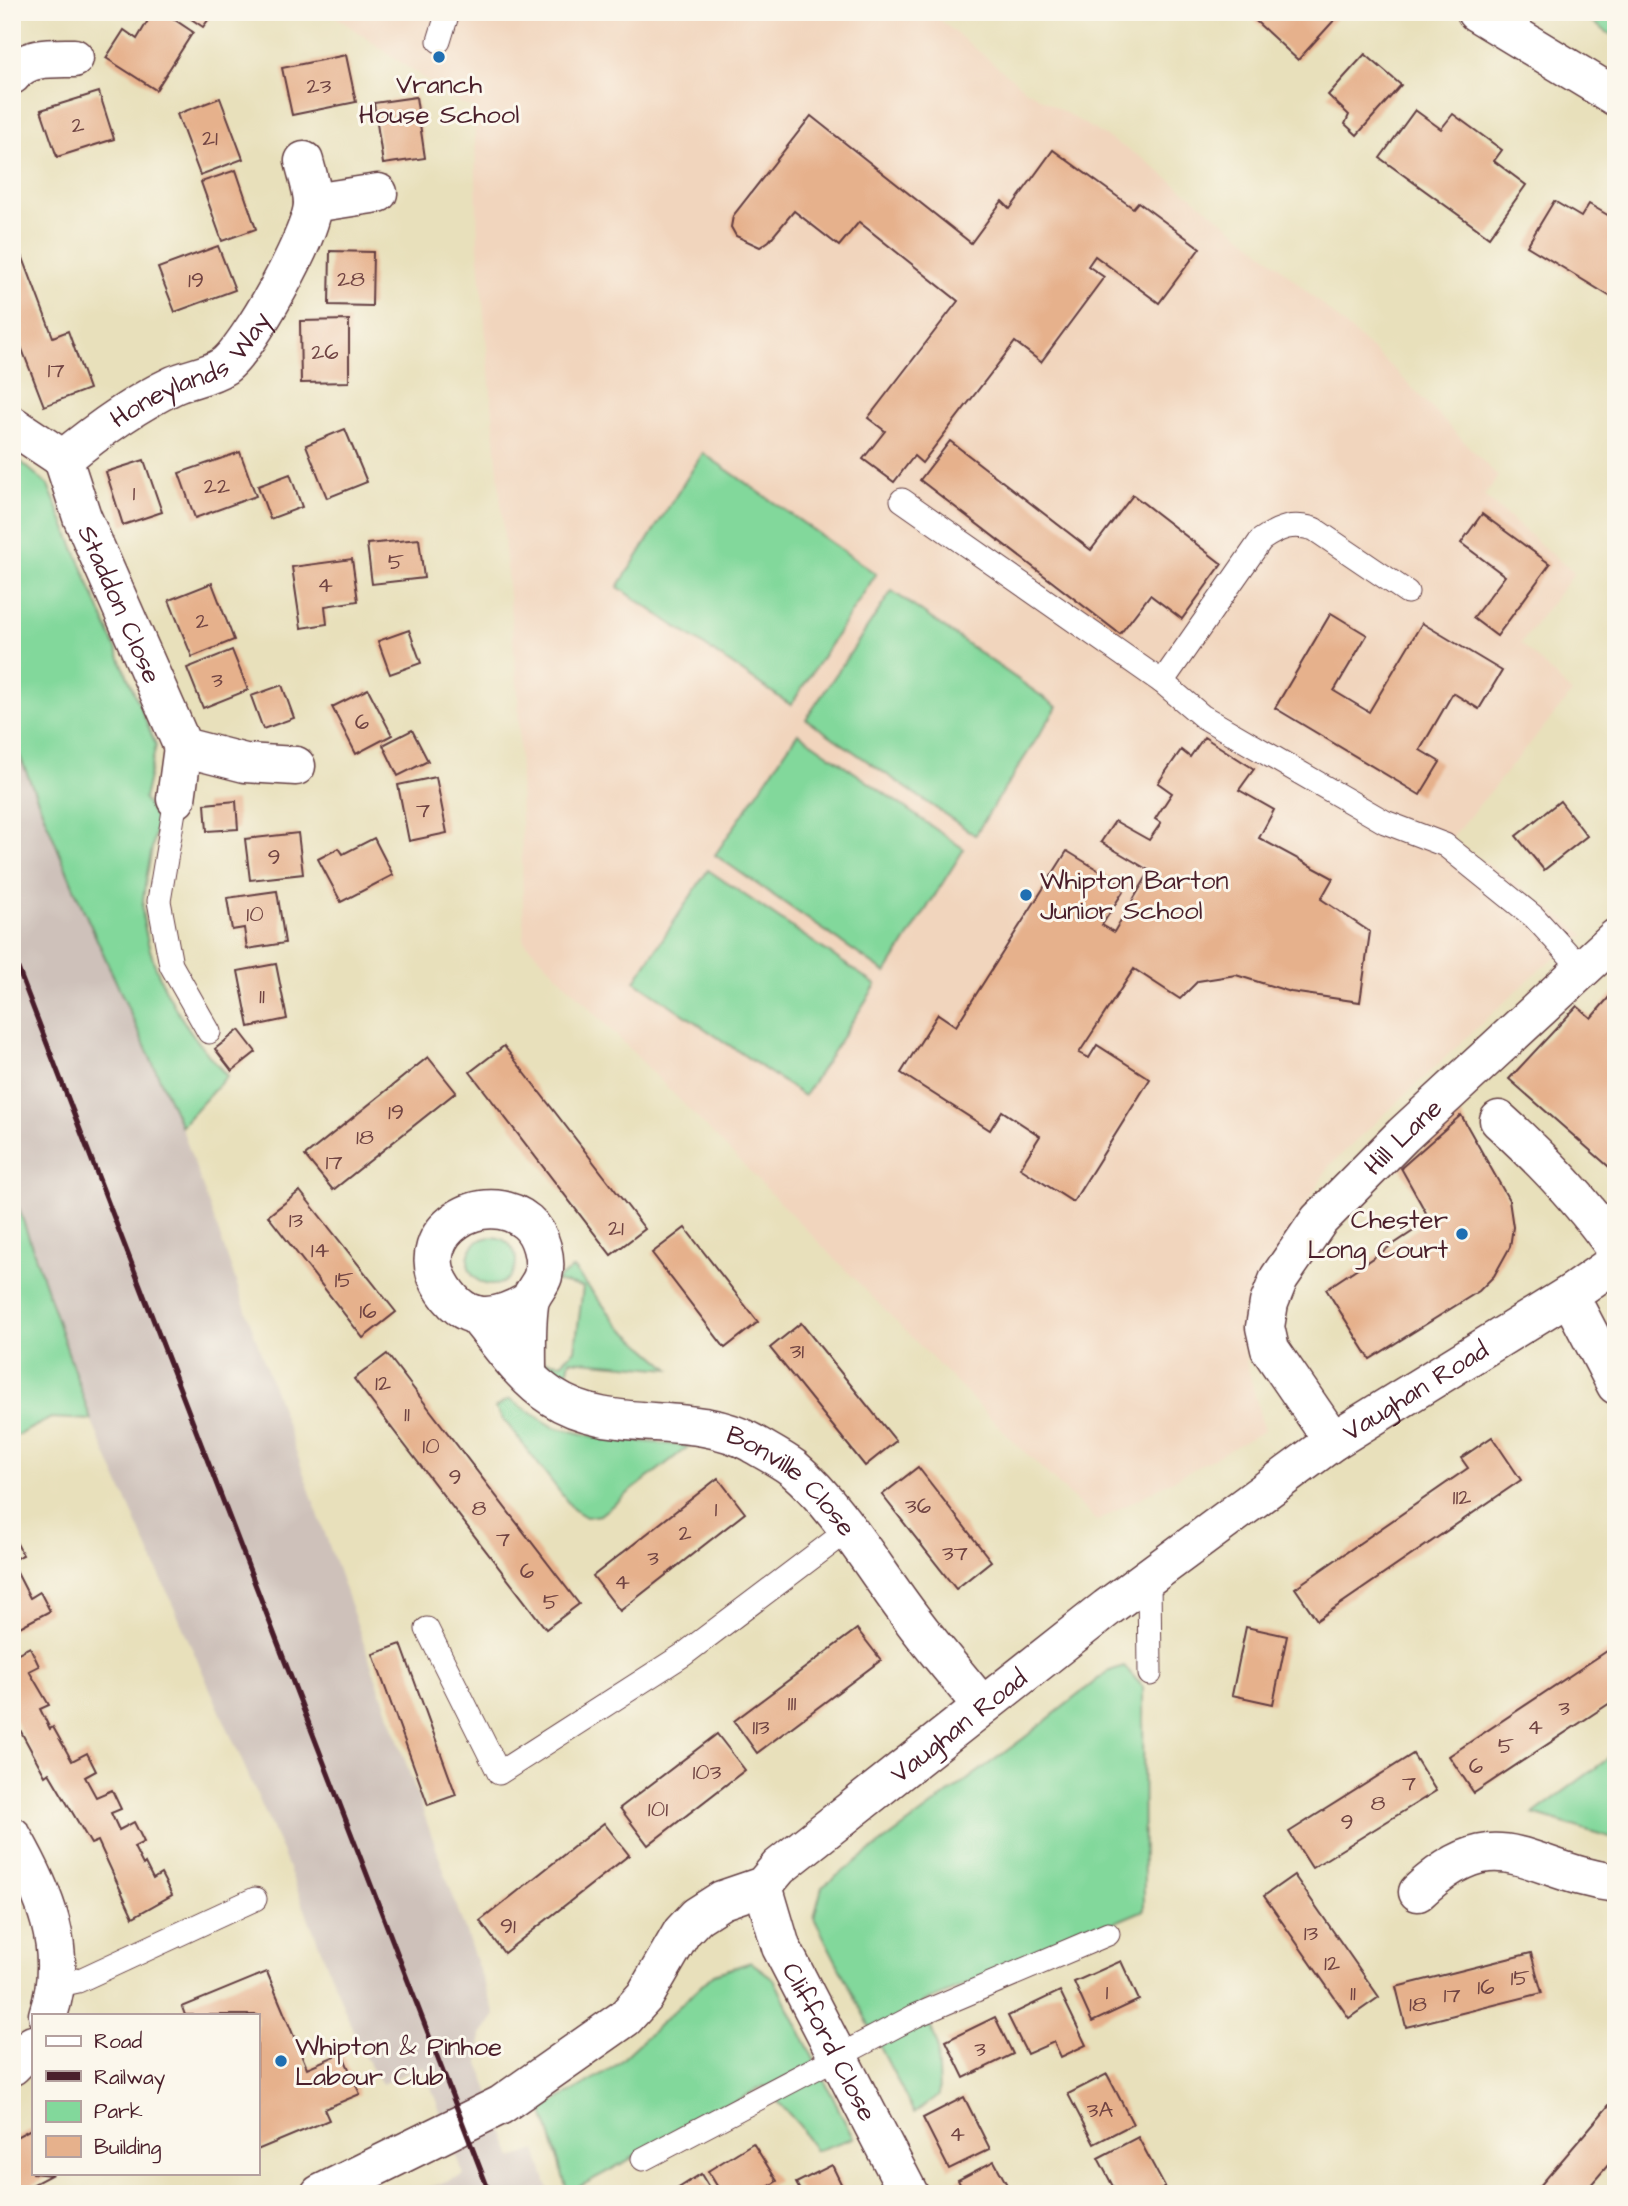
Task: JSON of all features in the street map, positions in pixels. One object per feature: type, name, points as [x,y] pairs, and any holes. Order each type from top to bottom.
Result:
[{"type":"street","points":[[1476,12],[1616,97]]},
{"type":"street","points":[[14,65],[39,59],[74,58]]},
{"type":"street","name":"Honeylands Way","points":[[63,459],[97,430],[144,402],[175,385],[210,373],[235,355],[249,338],[304,236],[313,203],[304,161]]},
{"type":"street","points":[[313,203],[377,193]]},
{"type":"street","points":[[12,425],[63,459]]},
{"type":"street","name":"Staddon Close","points":[[63,459],[82,517],[183,747]]},
{"type":"street","points":[[176,799],[183,747],[245,763],[296,766]]},
{"type":"street","name":"Hill Lane","points":[[1333,1441],[1270,1349],[1265,1327],[1269,1303],[1279,1278],[1319,1220],[1403,1135],[1616,938]]},
{"type":"street","points":[[1499,1120],[1552,1169],[1594,1217],[1616,1249]]},
{"type":"street","name":"Bonville Close","points":[[527,1374],[529,1301],[543,1276],[543,1248],[528,1223],[503,1209],[475,1209],[450,1223],[436,1248],[436,1277],[450,1301],[475,1315],[527,1374],[551,1397],[582,1412],[601,1417],[664,1421],[721,1431],[749,1442],[793,1468],[830,1508],[913,1621],[982,1706]]},
{"type":"street","name":"Vaughan Road","points":[[320,2194],[501,2105],[625,2018],[645,1996],[682,1932],[706,1908],[763,1886],[779,1867],[982,1706],[1333,1441],[1569,1295],[1616,1262]]},
{"type":"street","points":[[1569,1295],[1616,1385]]},
{"type":"street","points":[[475,1315],[504,1316],[529,1301]]},
{"type":"street","points":[[12,1836],[43,1896],[53,1924],[51,2001]]},
{"type":"street","points":[[1418,1892],[1441,1871],[1470,1855],[1504,1850],[1616,1883]]},
{"type":"street","name":"Clifford Close","points":[[763,1886],[781,1948],[909,2194]]},
{"type":"street","points":[[12,2066],[32,2046]]},
{"type":"lane","points":[[439,41],[448,12]]},
{"type":"lane","points":[[902,500],[1162,682],[1202,716],[1385,822],[1445,845],[1534,917],[1582,969]]},
{"type":"lane","points":[[1162,682],[1261,540],[1278,528],[1297,524],[1314,529],[1406,592]]},
{"type":"lane","points":[[176,799],[159,901],[172,965],[209,1032]]},
{"type":"lane","points":[[427,1629],[499,1773],[683,1654],[847,1531]]},
{"type":"lane","points":[[1149,1578],[1150,1675]]},
{"type":"lane","points":[[51,2001],[78,1982],[255,1899]]},
{"type":"lane","points":[[643,2160],[915,2016],[1108,1934]]},
{"type":"shaded area","points":[[329,12],[930,12],[1025,89],[1142,158],[1263,252],[1397,372],[1498,477],[1484,496],[1574,573],[1521,643],[1572,693],[1450,840],[1510,879],[1585,935],[1540,969],[1329,1166],[1248,1303],[1243,1348],[1264,1431],[1097,1521],[1013,1441],[524,941],[518,696],[478,247],[474,108],[457,102]]},
{"type":"shaded area","points":[[12,737],[76,893],[181,1126],[495,2015],[481,2035],[479,2063],[513,2158],[536,2150],[550,2194],[411,2194],[464,2175],[423,2066],[382,2084],[362,2053],[281,1849],[91,1420],[12,1188]]},
{"type":"green space","points":[[1577,12],[1616,12],[1616,38]]},
{"type":"green space","points":[[703,453],[876,574],[791,705],[618,587]]},
{"type":"green space","points":[[12,454],[48,485],[156,745],[144,799],[157,821],[143,908],[147,940],[172,1003],[197,1041],[227,1076],[181,1126],[76,893],[12,737]]},
{"type":"green space","points":[[892,591],[1057,707],[975,835],[806,719]]},
{"type":"green space","points":[[798,733],[964,849],[886,973],[715,855]]},
{"type":"green space","points":[[708,870],[876,985],[804,1096],[635,981]]},
{"type":"green space","points":[[12,1188],[91,1420],[51,1418],[12,1438]]},
{"type":"green space","points":[[492,1237],[509,1244],[516,1261],[509,1278],[492,1285],[475,1278],[468,1261],[475,1244]]},
{"type":"green space","points":[[573,1268],[619,1325],[670,1369],[570,1360],[565,1384],[544,1367],[541,1361],[561,1363],[575,1350],[583,1287],[555,1281]]},
{"type":"green space","points":[[509,1399],[554,1427],[597,1437],[689,1446],[600,1515],[586,1517],[573,1509],[495,1408]]},
{"type":"green space","points":[[1124,1666],[1143,1687],[1144,1910],[922,2003],[937,2044],[939,2096],[914,2113],[814,1918],[822,1887],[1024,1738],[1107,1672]]},
{"type":"green space","points":[[1616,1753],[1616,1839],[1533,1814]]},
{"type":"green space","points":[[751,1962],[774,1979],[853,2138],[815,2151],[800,2126],[764,2086],[568,2193],[543,2109],[615,2066],[714,1974]]},
{"type":"building","points":[[153,12],[163,12],[193,32],[156,90],[106,58],[124,30],[137,39]]},
{"type":"building","points":[[181,12],[214,12],[203,27]]},
{"type":"building","points":[[1246,12],[1334,12],[1338,16],[1298,60]]},
{"type":"building","points":[[1365,54],[1401,85],[1357,135],[1345,124],[1349,115],[1328,95]]},
{"type":"building","points":[[346,55],[356,102],[292,115],[282,68]]},
{"type":"building","points":[[99,92],[114,139],[57,157],[41,110]]},
{"type":"building","points":[[416,97],[425,158],[383,164],[374,103]]},
{"type":"building","points":[[220,98],[243,159],[200,175],[177,114]]},
{"type":"building","points":[[1415,110],[1441,129],[1453,114],[1502,150],[1494,161],[1526,185],[1489,237],[1380,158]]},
{"type":"building","points":[[811,116],[971,243],[1002,201],[1010,209],[1053,150],[1133,208],[1138,202],[1200,248],[1159,303],[1095,256],[1088,266],[1104,277],[1041,362],[1015,342],[922,463],[914,456],[894,482],[863,459],[885,431],[868,418],[958,301],[859,222],[839,246],[794,211],[769,241],[760,247],[736,236],[731,227],[733,216]]},
{"type":"building","points":[[236,170],[256,229],[222,241],[201,182]]},
{"type":"building","points":[[1554,201],[1581,217],[1589,204],[1616,220],[1616,300],[1527,246]]},
{"type":"building","points":[[17,242],[53,337],[68,331],[89,389],[44,406],[12,323],[12,243]]},
{"type":"building","points":[[218,246],[235,290],[175,312],[158,268]]},
{"type":"building","points":[[330,251],[373,252],[372,306],[329,305]]},
{"type":"building","points":[[349,320],[349,382],[301,383],[300,321]]},
{"type":"building","points":[[345,429],[367,482],[327,498],[306,445]]},
{"type":"building","points":[[950,441],[1091,550],[1133,495],[1222,564],[1182,619],[1150,595],[1120,634],[920,480]]},
{"type":"building","points":[[240,452],[256,496],[195,518],[179,473]]},
{"type":"building","points":[[144,460],[162,512],[123,525],[106,472]]},
{"type":"building","points":[[290,474],[302,507],[270,519],[258,486]]},
{"type":"building","points":[[1482,514],[1550,564],[1497,636],[1473,618],[1505,576],[1461,543]]},
{"type":"building","points":[[419,539],[424,578],[372,584],[367,544]]},
{"type":"building","points":[[352,559],[358,601],[325,606],[327,624],[301,628],[292,567]]},
{"type":"building","points":[[212,583],[234,640],[192,657],[169,600]]},
{"type":"building","points":[[1331,613],[1367,635],[1334,691],[1369,712],[1422,623],[1502,671],[1479,709],[1453,693],[1420,750],[1440,762],[1420,795],[1275,708]]},
{"type":"building","points":[[409,630],[421,663],[390,674],[378,641]]},
{"type":"building","points":[[232,650],[248,690],[203,708],[187,668]]},
{"type":"building","points":[[282,685],[294,718],[263,729],[251,696]]},
{"type":"building","points":[[368,689],[392,735],[356,754],[332,707]]},
{"type":"building","points":[[412,730],[428,761],[398,776],[383,745]]},
{"type":"building","points":[[1204,737],[1254,769],[1239,790],[1274,810],[1259,838],[1333,878],[1321,899],[1370,932],[1360,1002],[1291,992],[1236,975],[1198,981],[1180,999],[1134,969],[1079,1053],[1089,1058],[1097,1045],[1150,1079],[1073,1202],[1020,1168],[1040,1136],[1002,1111],[990,1130],[901,1073],[938,1014],[956,1026],[1067,851],[1126,887],[1102,925],[1114,932],[1150,871],[1101,842],[1115,821],[1149,840],[1161,823],[1155,819],[1172,793],[1158,783],[1181,750],[1190,757]]},
{"type":"building","points":[[436,777],[447,833],[409,841],[398,785]]},
{"type":"building","points":[[236,801],[238,829],[207,831],[205,804]]},
{"type":"building","points":[[1560,801],[1587,836],[1544,870],[1516,836]]},
{"type":"building","points":[[298,833],[303,874],[250,880],[245,839]]},
{"type":"building","points":[[374,838],[393,875],[341,902],[318,859],[339,848],[343,854]]},
{"type":"building","points":[[277,891],[285,943],[247,949],[244,928],[232,930],[227,898]]},
{"type":"building","points":[[276,964],[287,1019],[249,1027],[238,971]]},
{"type":"building","points":[[1616,989],[1616,1173],[1509,1079],[1577,1006],[1591,1018]]},
{"type":"building","points":[[239,1030],[256,1052],[232,1071],[215,1049]]},
{"type":"building","points":[[504,1046],[645,1229],[611,1255],[470,1072]]},
{"type":"building","points":[[428,1057],[456,1092],[333,1190],[305,1156]]},
{"type":"building","name":"Chester Long Court","points":[[1461,1115],[1509,1200],[1513,1227],[1510,1247],[1494,1276],[1479,1291],[1370,1359],[1326,1289],[1430,1220],[1401,1168]]},
{"type":"building","points":[[300,1191],[396,1312],[363,1338],[268,1216]]},
{"type":"building","points":[[685,1228],[758,1322],[725,1348],[652,1253]]},
{"type":"building","points":[[801,1323],[896,1441],[865,1466],[770,1348]]},
{"type":"building","points":[[387,1354],[579,1604],[546,1629],[354,1379]]},
{"type":"building","points":[[1492,1437],[1521,1480],[1317,1620],[1295,1588],[1468,1468],[1461,1458]]},
{"type":"building","points":[[918,1467],[991,1561],[956,1589],[882,1495]]},
{"type":"building","points":[[718,1478],[745,1513],[620,1611],[593,1576]]},
{"type":"building","points":[[12,1534],[23,1555],[12,1560]]},
{"type":"building","points":[[12,1563],[30,1598],[40,1592],[50,1611],[12,1631]]},
{"type":"building","points":[[1246,1627],[1287,1636],[1273,1704],[1232,1695]]},
{"type":"building","points":[[857,1629],[881,1660],[757,1753],[734,1721]]},
{"type":"building","points":[[401,1644],[456,1795],[428,1805],[373,1654]]},
{"type":"building","points":[[1616,1645],[1616,1699],[1474,1793],[1449,1756]]},
{"type":"building","points":[[30,1647],[39,1666],[29,1671],[49,1705],[40,1709],[50,1729],[53,1727],[72,1761],[87,1753],[96,1771],[85,1777],[96,1797],[112,1790],[121,1809],[111,1813],[119,1830],[134,1822],[144,1842],[134,1847],[143,1865],[145,1863],[153,1879],[161,1874],[172,1895],[133,1917],[98,1841],[91,1844],[49,1773],[45,1776],[12,1715],[12,1656]]},
{"type":"building","points":[[717,1734],[745,1770],[648,1845],[620,1808]]},
{"type":"building","points":[[1413,1754],[1436,1791],[1312,1868],[1289,1832]]},
{"type":"building","points":[[604,1823],[629,1855],[504,1953],[480,1921]]},
{"type":"building","points":[[1294,1875],[1379,1997],[1349,2018],[1264,1896]]},
{"type":"building","points":[[1531,1953],[1542,1993],[1406,2027],[1396,1987]]},
{"type":"building","points":[[1121,1961],[1139,2000],[1092,2022],[1074,1982]]},
{"type":"building","name":"Whipton & Pinhoe Labour Club","points":[[267,1972],[307,2068],[342,2053],[360,2094],[324,2109],[329,2120],[259,2149],[259,2014],[185,2014],[182,2007]]},
{"type":"building","points":[[1060,1991],[1086,2045],[1061,2057],[1054,2042],[1027,2054],[1008,2016]]},
{"type":"building","points":[[995,2017],[1013,2054],[964,2078],[946,2041]]},
{"type":"building","points":[[1107,2074],[1133,2124],[1094,2144],[1068,2094]]},
{"type":"building","points":[[964,2097],[990,2149],[949,2169],[923,2118]]},
{"type":"building","points":[[1616,2097],[1616,2156],[1583,2194],[1533,2194]]},
{"type":"building","points":[[32,2129],[32,2174],[51,2175],[15,2194],[12,2188],[12,2139]]},
{"type":"building","points":[[1138,2137],[1165,2187],[1153,2194],[1117,2194],[1098,2158]]},
{"type":"building","points":[[753,2143],[777,2181],[757,2194],[722,2194],[708,2171]]},
{"type":"building","points":[[994,2161],[1012,2194],[965,2194],[958,2180]]},
{"type":"building","points":[[832,2165],[846,2194],[802,2194],[796,2183]]},
{"type":"building","points":[[701,2174],[713,2194],[669,2194]]},
{"type":"railway","points":[[12,953],[490,2194]]},
{"type":"place","name":"Vranch House School","points":[[439,57]]},
{"type":"place","name":"Whipton Barton Junior School","points":[[1026,895]]},
{"type":"place","name":"Chester Long Court","points":[[1462,1234]]},
{"type":"place","name":"Whipton & Pinhoe Labour Club","points":[[281,2061]]}]
